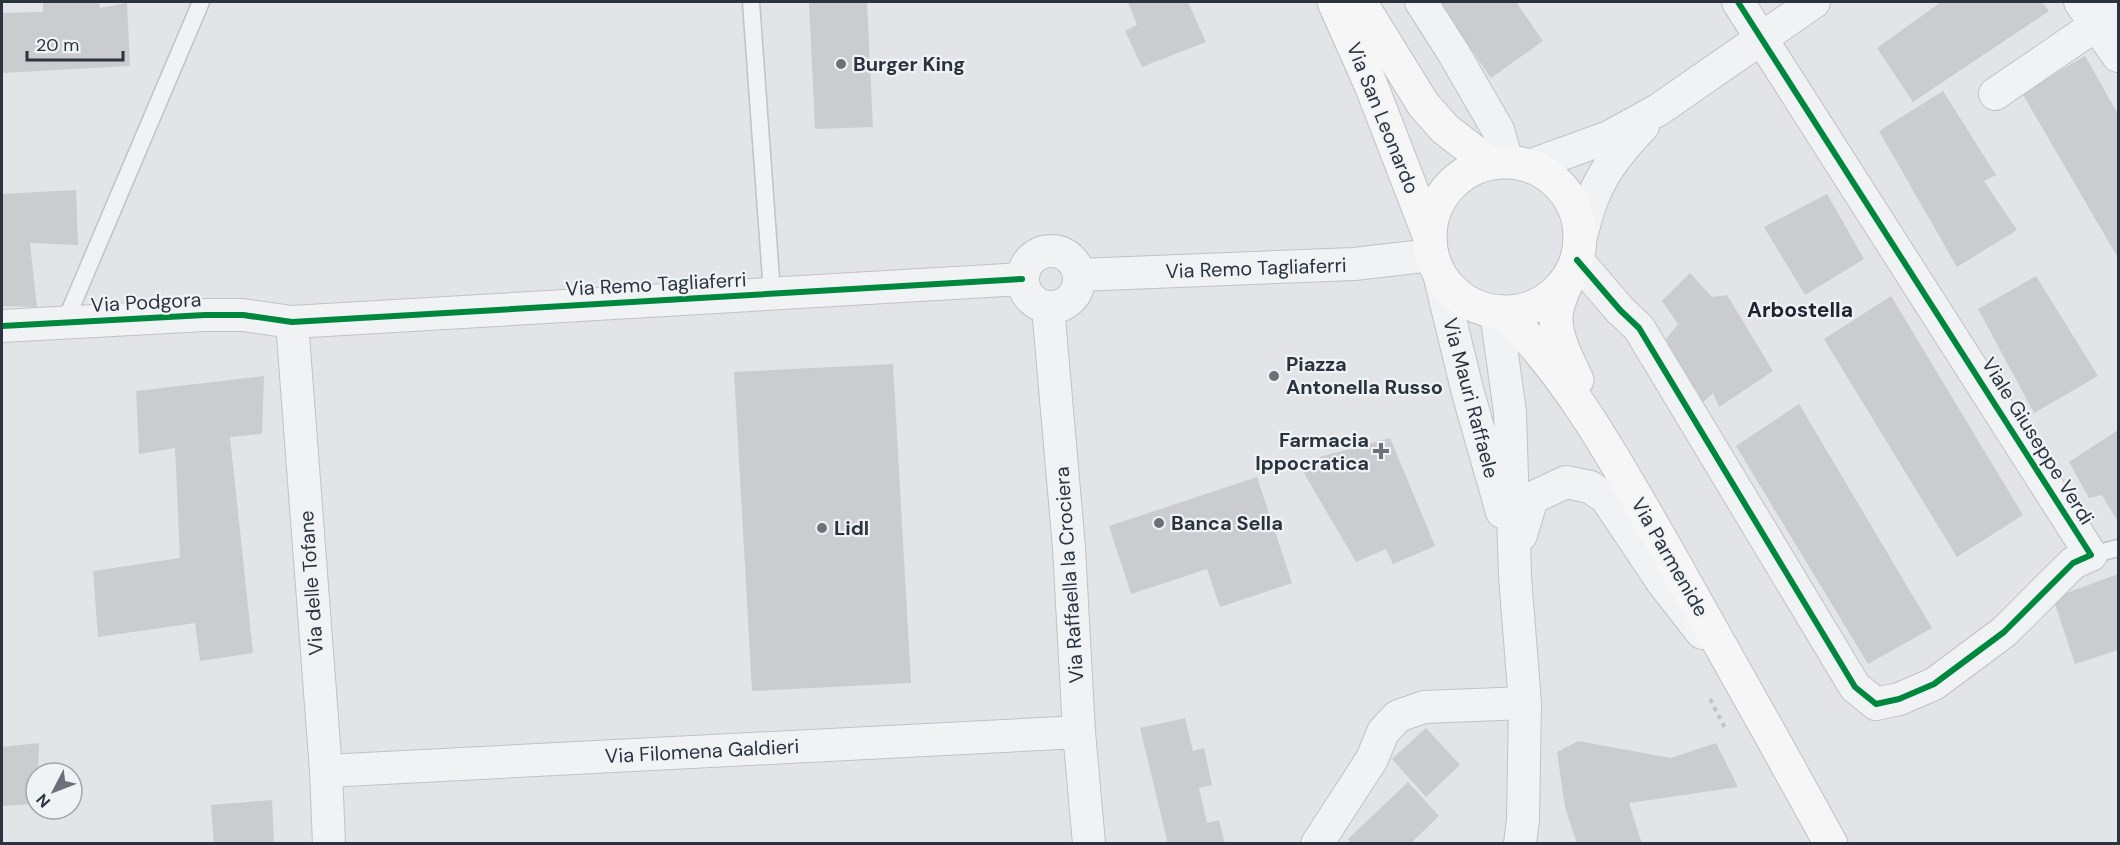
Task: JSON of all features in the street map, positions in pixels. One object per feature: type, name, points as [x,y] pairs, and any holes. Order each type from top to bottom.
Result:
[{"type":"main road","name":"Via San Leonardo","points":[[1334,2],[1371,85],[1434,255]]},
{"type":"main road","name":"Via San Leonardo","points":[[1360,2],[1423,104],[1445,129],[1508,164]]},
{"type":"main road","points":[[1508,164],[1550,176],[1566,193],[1577,213],[1575,259],[1556,294],[1528,310],[1500,313],[1466,302],[1451,290],[1434,255],[1433,215],[1441,197],[1453,182],[1470,170],[1508,164]]},
{"type":"main road","name":"Via Parmenide","points":[[1575,259],[1556,317],[1559,336],[1568,361],[1600,434]]},
{"type":"main road","name":"Via Parmenide","points":[[1500,313],[1545,356],[1600,434],[1836,843]]},
{"type":"street","points":[[1421,2],[1498,130],[1508,164],[1609,137],[1658,110],[1814,2]]},
{"type":"street","name":"Viale Giuseppe Verdi","points":[[1575,259],[1638,328],[1855,687],[1876,704],[1899,699],[1934,684],[2004,632],[2073,563],[2105,551],[1738,2]]},
{"type":"street","points":[[1995,94],[2098,12],[2118,56]]},
{"type":"street","points":[[1575,259],[1593,196],[1606,170],[1658,110]]},
{"type":"street","points":[[1049,250],[1058,251],[1072,260],[1079,275],[1079,284],[1071,298],[1057,306],[1048,307],[1033,301],[1027,294],[1022,279],[1028,262],[1034,256],[1049,250]]},
{"type":"street","name":"Via Remo Tagliaferri","points":[[1079,275],[1354,264],[1434,255]]},
{"type":"street","name":"Via Mauri Raffaele","points":[[1434,255],[1468,393],[1514,556]]},
{"type":"street","name":"Via Remo Tagliaferri","points":[[292,322],[1022,279]]},
{"type":"street","name":"Via Raffaella la Crociera","points":[[1048,307],[1069,548],[1079,732],[1089,843]]},
{"type":"street","name":"Via Mauri Raffaele","points":[[1500,313],[1510,412],[1514,556],[1525,703],[1526,836]]},
{"type":"street","name":"Via Podgora","points":[[2,326],[205,315],[243,315],[292,322]]},
{"type":"street","name":"Via delle Tofane","points":[[292,322],[326,771],[329,843]]},
{"type":"street","name":"Via Mauri Raffaele","points":[[1514,556],[1532,498],[1566,482],[1590,487]]},
{"type":"street","name":"Via Parmenide","points":[[1590,487],[1605,498],[1663,583],[1741,680]]},
{"type":"street","points":[[1317,843],[1372,759],[1383,732],[1398,716],[1424,707],[1525,703]]},
{"type":"street","name":"Via Filomena Galdieri","points":[[326,771],[1079,732]]},
{"type":"street","points":[[1502,843],[1526,836]]},
{"type":"lane","name":"Via Podgora","points":[[65,322],[201,2]]},
{"type":"lane","points":[[752,2],[772,293]]},
{"type":"path","points":[[1710,698],[1725,730]]},
{"type":"building","points":[[43,2],[99,2],[100,8],[127,3],[130,66],[2,73],[2,13],[43,12]]},
{"type":"building","name":"Burger King","points":[[809,2],[867,2],[873,127],[815,129]]},
{"type":"building","points":[[1128,2],[1188,2],[1206,42],[1142,67],[1125,31],[1137,25]]},
{"type":"building","points":[[1438,2],[1516,2],[1543,41],[1491,78]]},
{"type":"building","points":[[1941,2],[2042,2],[2049,11],[1913,102],[1877,48]]},
{"type":"building","points":[[2085,56],[2118,114],[2118,258],[2022,93]]},
{"type":"building","points":[[1943,91],[1996,175],[1984,181],[2017,230],[1957,267],[1879,131]]},
{"type":"building","points":[[76,190],[78,245],[30,243],[37,307],[2,306],[2,194]]},
{"type":"building","points":[[1827,194],[1864,259],[1805,295],[1764,227]]},
{"type":"building","points":[[1690,273],[1712,297],[1727,295],[1773,371],[1719,407],[1713,393],[1700,405],[1663,343],[1678,324],[1662,301]]},
{"type":"building","points":[[2036,276],[2098,376],[2034,413],[1978,309]]},
{"type":"building","points":[[1891,296],[2023,515],[1957,557],[1824,339]]},
{"type":"building","name":"Lidl","points":[[893,364],[911,683],[752,691],[734,372]]},
{"type":"building","points":[[264,376],[262,434],[230,437],[253,653],[200,661],[195,623],[98,637],[93,571],[180,558],[175,448],[139,454],[136,391]]},
{"type":"building","points":[[1799,404],[1932,628],[1868,664],[1736,446]]},
{"type":"building","points":[[2118,430],[2118,522],[2102,495],[2089,498],[2069,462]]},
{"type":"building","points":[[1390,438],[1435,546],[1393,564],[1386,549],[1356,562],[1298,463]]},
{"type":"building","points":[[1257,477],[1292,583],[1220,607],[1207,569],[1131,594],[1109,526]]},
{"type":"building","points":[[2118,574],[2118,650],[2075,664],[2053,598]]},
{"type":"building","points":[[1185,718],[1193,751],[1204,748],[1212,785],[1199,788],[1207,823],[1219,820],[1225,844],[1168,844],[1140,728]]},
{"type":"building","points":[[1426,728],[1460,765],[1426,797],[1392,759]]},
{"type":"building","points":[[1578,741],[1671,758],[1716,743],[1738,787],[1629,803],[1642,844],[1577,844],[1565,807],[1557,752]]},
{"type":"building","points":[[39,743],[38,761],[24,761],[24,805],[2,806],[2,747]]},
{"type":"building","points":[[1408,782],[1439,816],[1410,844],[1352,844],[1348,839]]},
{"type":"building","points":[[272,800],[274,844],[214,844],[211,805]]},
{"type":"cycle path","points":[[1577,260],[1620,310],[1639,328],[1855,687],[1876,704],[1899,699],[1934,684],[2004,632],[2073,563],[2091,555],[1738,2]]},
{"type":"cycle path","points":[[2,326],[205,315],[243,315],[292,322],[1022,279]]},
{"type":"place","name":"Burger King","points":[[841,64]]},
{"type":"place","name":"Piazza Antonella Russo","points":[[1274,376]]},
{"type":"place","name":"Farmacia Ippocratica","points":[[1381,451]]},
{"type":"place","name":"Banca Sella","points":[[1159,523]]},
{"type":"place","name":"Lidl","points":[[822,528]]},
{"type":"district","name":"Arbostella","points":[[1800,310]]}]
